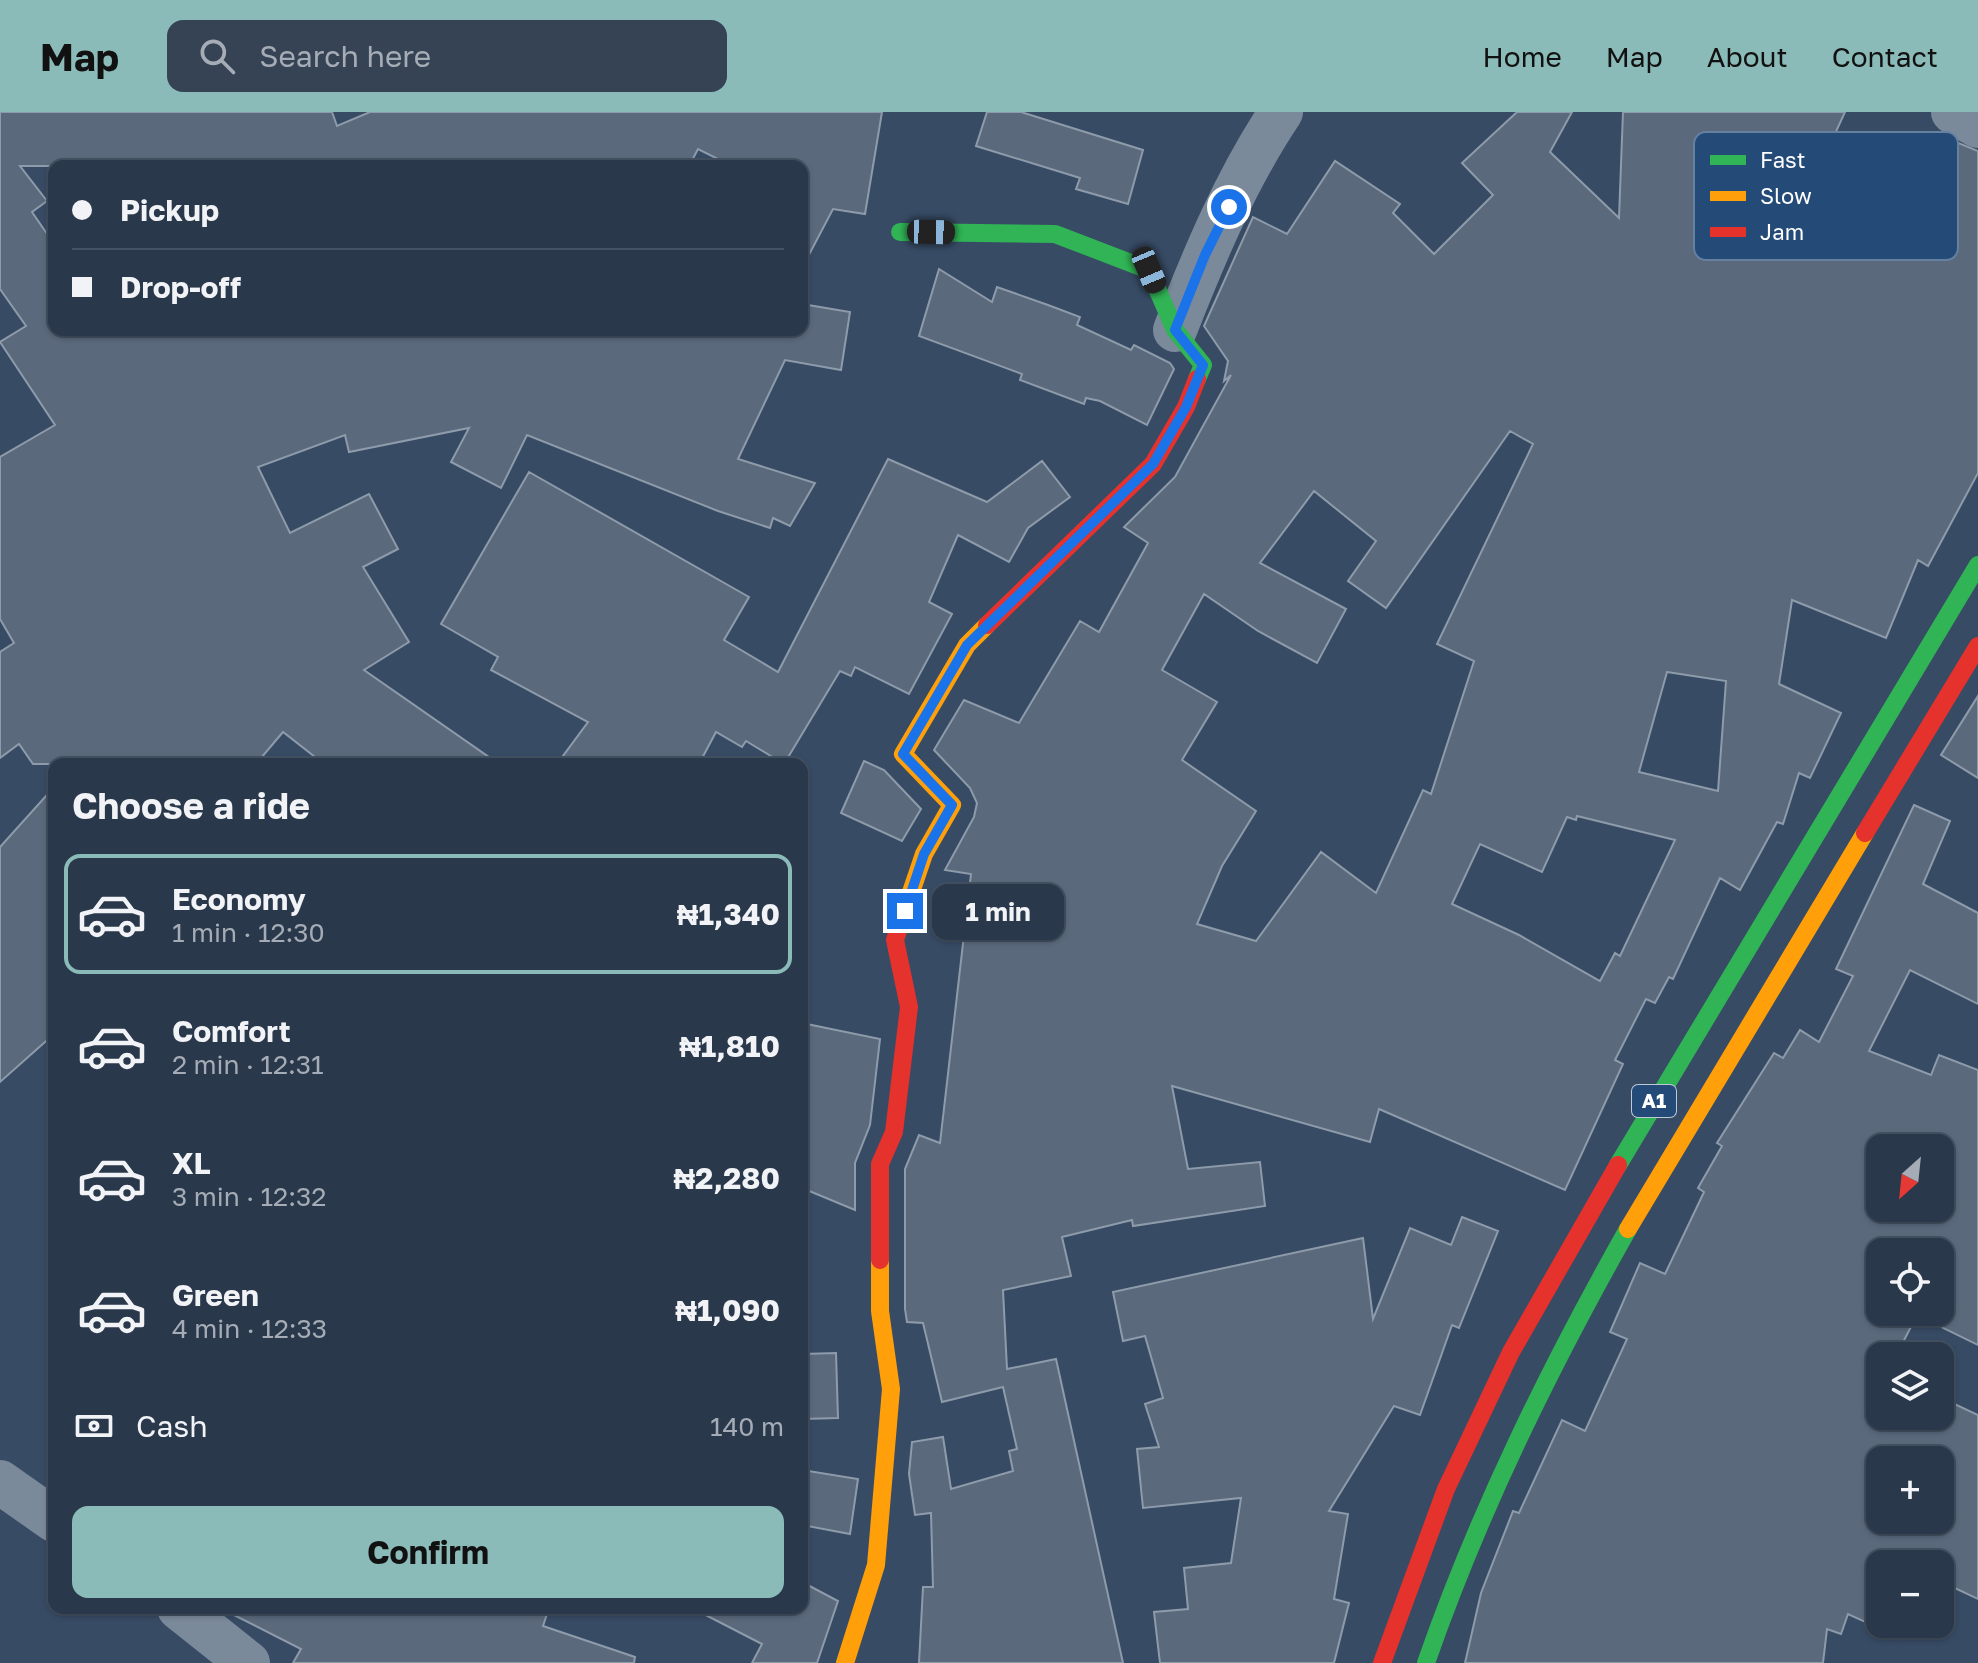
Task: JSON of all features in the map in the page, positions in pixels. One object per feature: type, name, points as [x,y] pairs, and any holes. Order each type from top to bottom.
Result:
[{"type":"main road","points":[[845,1663],[876,1565],[891,1389],[880,1311],[880,1164],[894,1132],[909,1007],[895,940],[924,854],[952,805],[903,754],[967,645],[1153,464],[1186,407],[1203,365],[1175,330],[1149,270],[1055,234],[900,232]]},
{"type":"main road","name":"A1","points":[[1382,1663],[1446,1489],[1511,1352],[1652,1104],[1978,565]]},
{"type":"main road","name":"A1","points":[[1426,1663],[1485,1506],[1549,1370],[1640,1207],[1978,646]]},
{"type":"street","points":[[1175,330],[1205,255],[1266,134],[1281,112]]},
{"type":"street","points":[[1953,112],[1978,126]]},
{"type":"street","points":[[0,1482],[48,1516]]},
{"type":"street","points":[[187,1614],[248,1663]]},
{"type":"building","points":[[0,112],[332,112],[337,126],[370,112],[882,112],[865,214],[833,209],[808,257],[808,160],[720,160],[698,149],[692,160],[48,160],[48,166],[20,166],[47,201],[32,212],[48,235],[48,336],[808,336],[808,305],[850,312],[841,370],[785,360],[738,459],[815,483],[790,526],[773,518],[770,528],[718,511],[527,435],[501,488],[451,462],[469,428],[349,452],[345,435],[258,467],[290,533],[369,494],[398,549],[363,567],[409,642],[364,670],[490,758],[316,758],[283,732],[261,758],[48,758],[48,764],[33,764],[19,744],[0,758],[0,652],[14,643],[0,619],[0,457],[55,425],[0,342],[26,326],[0,289]]},
{"type":"building","points":[[987,112],[1021,112],[1143,150],[1128,204],[1076,189],[1080,178],[976,146]]},
{"type":"building","points":[[1517,112],[1572,112],[1550,152],[1619,218],[1623,112],[1845,112],[1836,132],[1694,132],[1694,260],[1958,260],[1958,143],[1978,151],[1978,473],[1928,566],[1918,560],[1886,638],[1792,600],[1779,684],[1841,713],[1810,778],[1799,773],[1783,824],[1777,822],[1740,890],[1720,878],[1673,979],[1669,977],[1655,1003],[1646,999],[1615,1060],[1623,1064],[1565,1190],[1379,1109],[1370,1142],[1172,1086],[1188,1169],[1260,1162],[1265,1206],[1133,1226],[1132,1220],[1062,1237],[1071,1276],[1003,1290],[1007,1369],[1056,1359],[1123,1663],[919,1663],[923,1587],[933,1587],[931,1513],[915,1515],[909,1474],[912,1442],[943,1437],[951,1489],[1013,1471],[1009,1451],[1017,1449],[1003,1387],[942,1402],[923,1323],[907,1322],[905,1309],[905,1169],[919,1135],[940,1143],[971,874],[945,870],[974,817],[977,803],[970,788],[934,750],[964,700],[1019,723],[1080,621],[1099,632],[1148,543],[1124,527],[1175,477],[1231,375],[1224,381],[1228,361],[1204,326],[1253,217],[1287,234],[1335,161],[1400,204],[1393,213],[1434,254],[1493,195],[1462,163]],"holes":[[[1510,431],[1533,444],[1437,644],[1474,661],[1431,794],[1423,790],[1376,893],[1321,852],[1256,941],[1197,924],[1222,866],[1256,811],[1182,760],[1217,702],[1162,670],[1204,594],[1258,631],[1317,663],[1346,609],[1260,563],[1314,491],[1376,541],[1348,581],[1386,608]],[[1667,672],[1726,681],[1718,791],[1639,772]],[[1577,816],[1675,840],[1620,956],[1615,953],[1600,981],[1519,935],[1452,904],[1480,844],[1542,872],[1567,817],[1576,820]]]},
{"type":"building","points":[[939,269],[992,302],[997,287],[1080,317],[1077,325],[1131,350],[1134,345],[1170,363],[1174,369],[1147,425],[1100,401],[1086,398],[1084,404],[1020,380],[1022,374],[919,336]]},
{"type":"building","points":[[888,459],[987,502],[1042,461],[1070,497],[1028,528],[1009,562],[958,535],[929,602],[952,614],[909,694],[855,667],[851,676],[840,671],[788,758],[774,758],[746,741],[742,747],[716,732],[702,758],[561,758],[588,722],[491,670],[498,657],[441,624],[529,472],[749,597],[724,640],[778,672]]},
{"type":"building","points":[[1978,696],[1978,778],[1941,755]]},
{"type":"building","points":[[864,761],[884,770],[921,809],[902,841],[841,813]]},
{"type":"building","points":[[48,794],[48,1039],[0,1082],[0,847]]},
{"type":"building","points":[[1914,805],[1950,821],[1923,884],[1978,913],[1978,1004],[1910,970],[1869,1051],[1931,1075],[1939,1055],[1978,1070],[1978,1345],[1939,1326],[1954,1326],[1954,1238],[1866,1238],[1866,1326],[1911,1326],[1903,1342],[1866,1342],[1866,1430],[1954,1430],[1954,1404],[1978,1415],[1978,1599],[1954,1588],[1954,1550],[1866,1550],[1866,1622],[1848,1614],[1841,1634],[1827,1629],[1823,1663],[1465,1663],[1481,1593],[1513,1511],[1519,1513],[1562,1420],[1585,1431],[1627,1339],[1610,1332],[1640,1263],[1665,1274],[1704,1192],[1698,1188],[1722,1146],[1717,1143],[1774,1053],[1783,1058],[1800,1030],[1819,1042],[1853,976],[1836,969]]},
{"type":"building","points":[[808,1024],[880,1039],[870,1125],[855,1163],[855,1210],[808,1190]]},
{"type":"building","points":[[1462,1217],[1498,1231],[1459,1328],[1452,1325],[1420,1415],[1394,1406],[1329,1511],[1348,1514],[1334,1599],[1349,1603],[1334,1663],[1160,1663],[1154,1612],[1188,1609],[1184,1568],[1231,1563],[1241,1498],[1143,1508],[1137,1449],[1159,1447],[1145,1404],[1163,1398],[1145,1336],[1123,1341],[1113,1292],[1363,1238],[1373,1319],[1410,1228],[1451,1245]]},
{"type":"building","points":[[836,1353],[838,1418],[808,1419],[808,1354]]},
{"type":"building","points":[[808,1471],[858,1479],[850,1534],[808,1526]]},
{"type":"building","points":[[808,1585],[838,1601],[817,1663],[752,1663],[762,1644],[704,1614],[808,1614]]},
{"type":"building","points":[[232,1614],[547,1614],[543,1626],[635,1657],[634,1663],[293,1663],[301,1649]]},
{"type":"traffic: fast","points":[[900,232],[1055,234],[1149,270],[1175,330],[1203,365],[1197,379]]},
{"type":"traffic: fast","points":[[1618,1165],[1978,565]]},
{"type":"traffic: fast","points":[[1426,1663],[1469,1551],[1517,1442],[1628,1229]]},
{"type":"traffic: slow","points":[[906,907],[924,854],[952,805],[903,754],[967,645],[987,625]]},
{"type":"traffic: slow","points":[[1628,1229],[1865,833]]},
{"type":"traffic: slow","points":[[845,1663],[876,1565],[891,1389],[880,1311],[880,1260]]},
{"type":"traffic: jam","points":[[987,625],[1153,464],[1186,407],[1197,379]]},
{"type":"traffic: jam","points":[[1865,833],[1978,646]]},
{"type":"traffic: jam","points":[[880,1260],[880,1164],[894,1132],[909,1007],[895,940],[906,907]]},
{"type":"traffic: jam","points":[[1382,1663],[1446,1489],[1511,1352],[1618,1165]]},
{"type":"route","points":[[905,911],[924,854],[952,805],[903,754],[967,645],[1153,464],[1186,407],[1203,365],[1175,330],[1205,255],[1229,207]]}]
